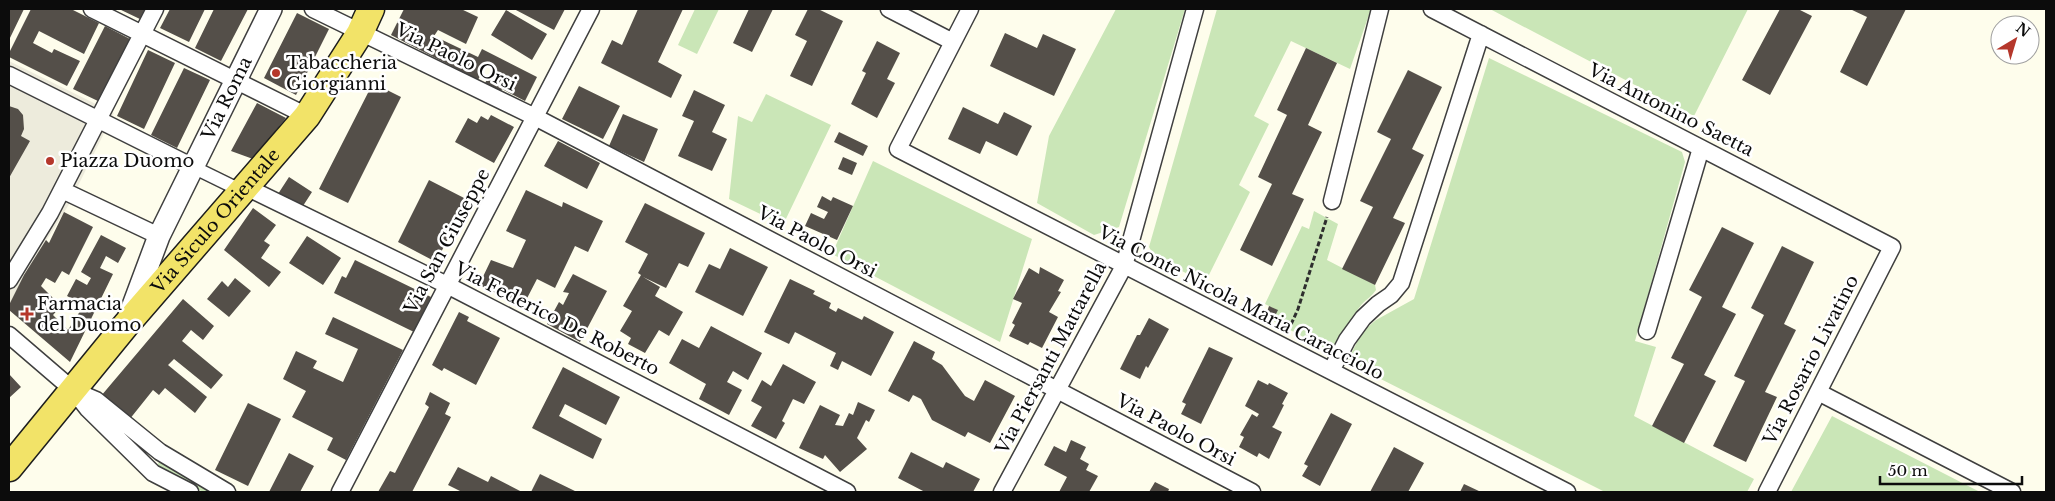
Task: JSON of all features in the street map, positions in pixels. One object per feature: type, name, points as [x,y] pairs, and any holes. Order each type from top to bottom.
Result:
[{"type":"main road","name":"Via Siculo Orientale","points":[[9,468],[125,326],[307,116],[360,33],[371,9]]},
{"type":"street","points":[[92,9],[307,116]]},
{"type":"street","points":[[9,280],[68,192],[156,9]]},
{"type":"street","name":"Via Roma","points":[[125,326],[159,236],[270,9]]},
{"type":"street","name":"Via Paolo Orsi","points":[[313,9],[535,118],[1252,492]]},
{"type":"street","name":"Via San Giuseppe","points":[[340,492],[591,9]]},
{"type":"street","points":[[889,9],[953,42],[970,9]]},
{"type":"street","name":"Via Piersanti Mattarella","points":[[1002,492],[1124,266],[1195,9]]},
{"type":"street","points":[[1332,201],[1380,9]]},
{"type":"street","name":"Via Antonino Saetta","points":[[1432,9],[1892,247]]},
{"type":"street","points":[[1331,371],[1347,340],[1363,318],[1391,295],[1401,283],[1481,34]]},
{"type":"street","name":"Via Conte Nicola Maria Caracciolo","points":[[953,42],[898,149],[1567,492]]},
{"type":"street","points":[[9,75],[104,118],[193,167],[244,189]]},
{"type":"street","points":[[1647,330],[1701,148]]},
{"type":"street","name":"Via Federico De Roberto","points":[[244,189],[447,285],[847,492]]},
{"type":"street","points":[[68,192],[159,236]]},
{"type":"street","name":"Via Rosario Livatino","points":[[1767,492],[1892,247]]},
{"type":"street","points":[[9,335],[73,390],[88,409],[153,473],[190,492]]},
{"type":"street","points":[[73,390],[96,400],[160,452],[227,492]]},
{"type":"street","points":[[1818,392],[2012,492]]},
{"type":"path","points":[[1281,346],[1298,309],[1332,201]]},
{"type":"green space","points":[[695,9],[719,9],[697,54],[678,45]]},
{"type":"green space","points":[[1116,9],[1185,9],[1119,227],[1094,235],[1037,203],[1049,136]]},
{"type":"green space","points":[[1217,9],[1371,9],[1350,69],[1291,41],[1254,116],[1269,124],[1239,185],[1250,192],[1205,283],[1155,257],[1149,247]]},
{"type":"green space","points":[[1490,9],[1748,9],[1694,116]]},
{"type":"green space","points":[[1489,58],[1682,152],[1685,162],[1635,341],[1656,347],[1634,416],[1754,479],[1747,492],[1605,492],[1347,362],[1362,332],[1376,320],[1414,299]]},
{"type":"green space","points":[[766,94],[831,125],[783,225],[729,199],[738,116],[752,122]]},
{"type":"green space","points":[[873,161],[1032,239],[1000,342],[832,254]]},
{"type":"green space","points":[[1314,211],[1338,224],[1327,260],[1375,285],[1376,290],[1354,315],[1334,353],[1273,321],[1277,310],[1265,304],[1302,226],[1309,229]]},
{"type":"green space","points":[[1832,416],[1980,492],[1791,492]]},
{"type":"green space","points":[[161,459],[216,492],[203,492],[156,467]]},
{"type":"shaded area","name":"Piazza Duomo","points":[[9,61],[114,113],[68,206],[24,276],[9,305]]},
{"type":"building","points":[[9,9],[24,9],[9,40]]},
{"type":"building","points":[[31,9],[71,9],[99,23],[84,54],[39,31],[33,43],[52,53],[54,49],[80,61],[67,86],[9,57],[9,53]]},
{"type":"building","points":[[119,9],[148,9],[142,20]]},
{"type":"building","points":[[170,9],[205,9],[189,42],[160,28]]},
{"type":"building","points":[[214,9],[248,9],[221,61],[195,48]]},
{"type":"building","points":[[404,9],[461,9],[478,17],[466,44],[438,30],[434,36],[478,57],[482,49],[537,77],[525,101],[502,89],[500,93],[484,85],[494,66],[487,62],[478,80],[391,35]]},
{"type":"building","points":[[514,9],[565,9],[554,30]]},
{"type":"building","points":[[638,9],[683,9],[658,62],[682,75],[671,98],[601,63],[612,40],[622,45]]},
{"type":"building","points":[[749,9],[773,9],[752,52],[733,43]]},
{"type":"building","points":[[808,9],[818,9],[843,21],[812,86],[790,76],[807,41],[795,35]]},
{"type":"building","points":[[1780,9],[1798,9],[1812,16],[1770,95],[1742,80]]},
{"type":"building","points":[[1850,9],[1906,9],[1867,86],[1840,72],[1867,17]]},
{"type":"building","points":[[506,10],[547,34],[532,60],[491,35]]},
{"type":"building","points":[[297,13],[329,29],[296,95],[264,78]]},
{"type":"building","points":[[105,26],[130,39],[100,102],[73,89]]},
{"type":"building","points":[[1005,33],[1037,48],[1043,34],[1076,49],[1054,96],[990,66]]},
{"type":"building","points":[[877,41],[900,53],[887,79],[895,83],[877,118],[851,104],[866,73],[862,71]]},
{"type":"building","points":[[1306,48],[1337,63],[1308,125],[1322,132],[1292,194],[1304,199],[1272,266],[1240,250],[1272,184],[1258,177],[1287,115],[1277,110]]},
{"type":"building","points":[[148,50],[175,63],[144,129],[117,116]]},
{"type":"building","points":[[184,68],[210,80],[177,148],[151,135]]},
{"type":"building","points":[[1408,70],[1442,87],[1412,149],[1424,155],[1393,218],[1405,223],[1375,285],[1342,269],[1373,207],[1360,201],[1391,139],[1377,132]]},
{"type":"building","points":[[373,83],[401,97],[348,203],[319,189]]},
{"type":"building","points":[[579,86],[620,106],[603,139],[562,119]]},
{"type":"building","points":[[694,90],[725,105],[712,132],[727,139],[712,171],[678,156],[694,121],[682,116]]},
{"type":"building","points":[[257,103],[286,118],[253,159],[231,151]]},
{"type":"building","points":[[9,106],[18,109],[23,115],[24,129],[21,136],[30,141],[9,178]]},
{"type":"building","points":[[963,107],[998,124],[1004,112],[1032,126],[1017,156],[986,141],[980,154],[948,139]]},
{"type":"building","points":[[623,114],[658,129],[644,162],[609,146]]},
{"type":"building","points":[[491,115],[514,127],[494,163],[455,142],[468,118],[477,123],[481,116],[488,120]]},
{"type":"building","points":[[839,132],[868,146],[863,156],[834,142]]},
{"type":"building","points":[[558,141],[600,163],[587,189],[544,166]]},
{"type":"building","points":[[843,157],[857,163],[852,175],[838,169]]},
{"type":"building","points":[[289,177],[312,192],[301,209],[278,194]]},
{"type":"building","points":[[429,180],[468,200],[436,262],[398,242]]},
{"type":"building","points":[[526,190],[562,207],[563,202],[603,221],[588,252],[575,246],[555,288],[537,279],[523,306],[479,285],[491,260],[513,268],[526,240],[506,231]]},
{"type":"building","points":[[822,196],[831,201],[833,197],[853,206],[837,240],[805,226],[811,213],[824,219],[828,212],[817,207]]},
{"type":"building","points":[[645,203],[705,233],[688,267],[679,263],[666,288],[643,277],[660,287],[655,296],[683,312],[669,336],[659,330],[645,353],[628,344],[631,338],[620,331],[632,311],[623,306],[641,275],[638,273],[648,254],[625,242]]},
{"type":"building","points":[[253,208],[276,225],[264,241],[270,245],[261,258],[281,272],[269,287],[224,250]]},
{"type":"building","points":[[64,212],[93,227],[69,275],[62,271],[55,283],[46,278],[41,286],[61,306],[53,315],[68,330],[84,305],[67,296],[76,279],[87,285],[91,278],[81,272],[101,235],[126,248],[118,263],[106,256],[100,268],[113,274],[70,362],[9,310],[9,305],[24,275],[46,240],[49,243]]},
{"type":"building","points":[[1722,227],[1754,243],[1722,307],[1736,314],[1704,375],[1716,381],[1684,443],[1652,426],[1684,364],[1671,358],[1702,297],[1689,290]]},
{"type":"building","points":[[307,236],[341,258],[323,285],[289,263]]},
{"type":"building","points":[[1782,246],[1814,262],[1784,324],[1796,330],[1765,392],[1777,397],[1746,462],[1713,446],[1745,381],[1734,376],[1764,315],[1751,308]]},
{"type":"building","points":[[730,248],[768,267],[743,316],[695,292],[709,264],[720,269]]},
{"type":"building","points":[[355,260],[431,297],[414,332],[334,293],[342,276],[346,278]]},
{"type":"building","points":[[1040,267],[1064,280],[1058,291],[1061,292],[1049,312],[1058,317],[1042,348],[1030,342],[1028,345],[1009,336],[1015,325],[1012,323],[1022,303],[1013,299],[1029,268],[1039,274]]},
{"type":"building","points":[[573,274],[607,291],[580,342],[547,324],[559,302],[563,305],[569,293],[563,292]]},
{"type":"building","points":[[235,278],[251,291],[229,317],[207,299],[222,281],[228,287]]},
{"type":"building","points":[[790,279],[815,291],[813,294],[831,303],[829,308],[836,312],[838,308],[862,320],[864,316],[894,332],[871,376],[842,361],[838,370],[830,366],[836,353],[795,332],[789,344],[764,332]]},
{"type":"building","points":[[183,299],[214,326],[203,340],[191,330],[182,341],[223,375],[211,389],[174,359],[168,365],[207,397],[195,413],[165,388],[159,395],[153,390],[129,420],[101,396]]},
{"type":"building","points":[[1269,306],[1278,310],[1275,316],[1267,312]]},
{"type":"building","points":[[459,312],[469,317],[467,321],[500,338],[476,385],[444,368],[442,371],[432,365]]},
{"type":"building","points":[[333,317],[403,350],[346,460],[327,450],[333,438],[292,417],[306,391],[283,379],[296,351],[317,361],[313,368],[343,382],[358,349],[325,334]]},
{"type":"building","points":[[1149,318],[1169,329],[1140,379],[1120,369],[1137,335],[1140,335]]},
{"type":"building","points":[[711,326],[762,353],[748,380],[733,371],[727,382],[742,390],[729,415],[699,399],[706,384],[669,363],[682,339],[699,348]]},
{"type":"building","points":[[914,341],[935,352],[932,359],[942,365],[965,396],[974,401],[985,380],[1015,396],[990,443],[968,432],[965,437],[932,420],[921,399],[913,395],[909,402],[888,391]]},
{"type":"building","points":[[1209,347],[1233,358],[1201,424],[1181,414],[1186,404],[1182,402]]},
{"type":"building","points":[[783,364],[816,382],[804,404],[793,399],[782,421],[785,423],[776,439],[751,426],[762,407],[751,401],[762,380],[771,386]]},
{"type":"building","points":[[563,367],[620,397],[606,425],[565,404],[559,416],[602,439],[593,459],[532,428]]},
{"type":"building","points":[[9,374],[21,387],[9,398]]},
{"type":"building","points":[[1258,380],[1268,385],[1269,383],[1288,393],[1272,427],[1282,432],[1269,459],[1259,453],[1257,457],[1239,447],[1244,437],[1240,435],[1252,414],[1257,417],[1259,414],[1245,406]]},
{"type":"building","points":[[430,392],[450,403],[445,414],[451,417],[412,492],[378,492],[390,471],[395,473],[429,407],[425,404]]},
{"type":"building","points":[[858,402],[875,410],[869,422],[866,420],[857,438],[867,449],[840,472],[825,455],[823,459],[799,448],[820,405],[840,415],[835,425],[843,426],[849,413],[853,415]]},
{"type":"building","points":[[248,403],[281,419],[248,486],[215,470]]},
{"type":"building","points":[[1331,413],[1352,424],[1320,486],[1302,476],[1308,466],[1304,464]]},
{"type":"building","points":[[1071,440],[1086,447],[1080,459],[1089,464],[1086,470],[1098,476],[1089,492],[1059,492],[1067,477],[1044,465],[1054,446],[1066,452]]},
{"type":"building","points":[[1394,447],[1424,463],[1408,492],[1370,492]]},
{"type":"building","points":[[911,452],[943,468],[946,462],[980,479],[973,492],[925,492],[898,478]]},
{"type":"building","points":[[289,453],[314,466],[300,492],[269,492]]},
{"type":"building","points":[[458,467],[488,482],[491,476],[522,492],[462,492],[448,485]]},
{"type":"building","points":[[540,474],[577,492],[531,492]]},
{"type":"building","points":[[1155,482],[1169,489],[1168,492],[1149,492]]},
{"type":"building","points":[[1464,484],[1481,492],[1460,492]]},
{"type":"place","name":"Tabaccheria Giorgianni","points":[[276,73]]},
{"type":"place","name":"Piazza Duomo","points":[[50,161]]},
{"type":"place","name":"Farmacia del Duomo","points":[[27,314]]}]
